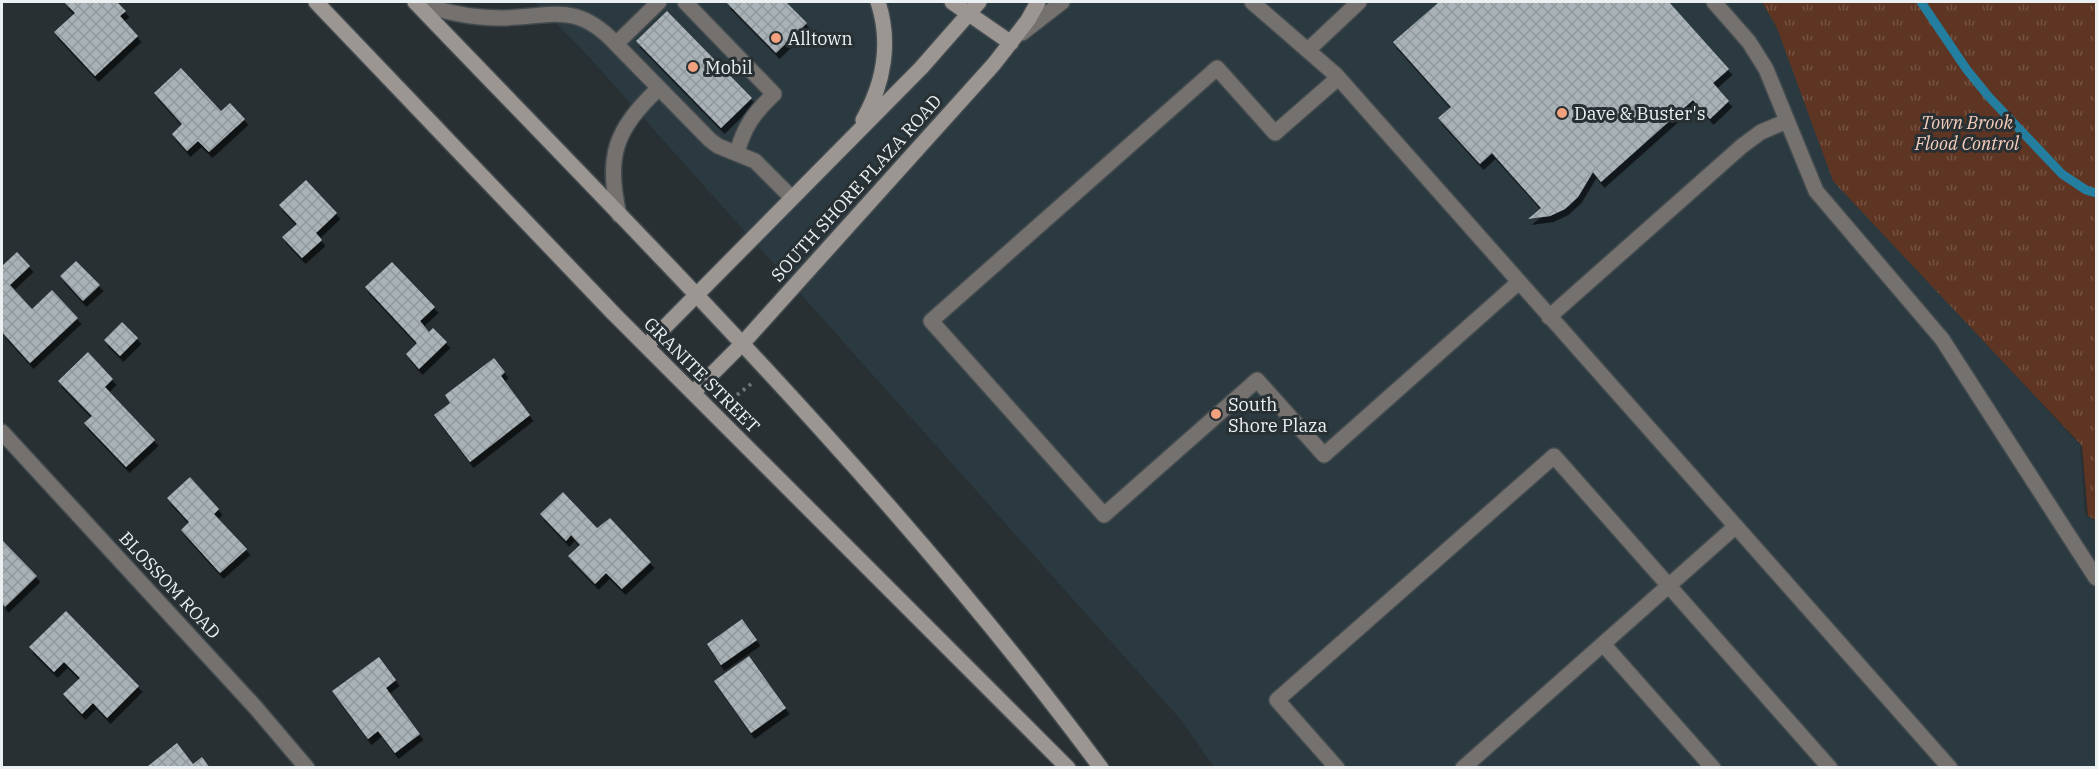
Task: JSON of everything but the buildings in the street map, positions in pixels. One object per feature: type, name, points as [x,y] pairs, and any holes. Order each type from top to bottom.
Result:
[{"type":"main road","name":"GRANITE STREET","points":[[316,2],[646,346],[1068,768]]},
{"type":"main road","points":[[415,2],[742,344],[927,551],[1023,665],[1101,768]]},
{"type":"main road","points":[[856,134],[876,93],[882,73],[886,35],[878,2]]},
{"type":"main road","points":[[952,2],[1011,43]]},
{"type":"main road","name":"SOUTH SHORE PLAZA ROAD","points":[[646,346],[856,134],[979,2]]},
{"type":"main road","name":"SOUTH SHORE PLAZA ROAD","points":[[693,393],[742,344],[1011,43],[1038,2]]},
{"type":"street","points":[[415,2],[469,16],[580,16],[601,27],[710,140],[718,146],[755,161],[792,198]]},
{"type":"street","points":[[616,44],[659,2]]},
{"type":"street","points":[[685,2],[774,94],[753,114],[746,125],[737,153]]},
{"type":"street","points":[[1011,43],[1062,2]]},
{"type":"street","points":[[1252,2],[1338,78],[1950,768]]},
{"type":"street","points":[[1308,50],[1359,2]]},
{"type":"street","points":[[1714,2],[1756,51],[1771,79],[1816,191],[1938,333],[2097,578]]},
{"type":"street","points":[[1338,78],[1275,133],[1217,68],[931,321],[1104,515],[1257,380],[1324,455],[1519,282]]},
{"type":"street","points":[[619,215],[613,178],[617,146],[627,121],[659,88]]},
{"type":"street","points":[[1549,316],[1742,146],[1761,132],[1787,121]]},
{"type":"street","name":"BLOSSOM ROAD","points":[[2,432],[256,708],[307,768]]},
{"type":"street","points":[[1337,768],[1277,700],[1554,456],[1830,768]]},
{"type":"street","points":[[1463,768],[1736,526]]},
{"type":"street","points":[[1603,644],[1713,768]]},
{"type":"path","points":[[737,395],[752,383]]},
{"type":"shaded area","name":"South Shore Plaza","points":[[535,2],[1764,2],[1776,24],[1832,178],[2080,445],[2085,515],[2096,521],[2096,767],[1214,767],[1181,720],[590,58]]},
{"type":"green space","name":"Town Brook Flood Control","points":[[1762,2],[2096,2],[2096,520],[2088,516],[2082,446],[1833,181],[1777,28]]},
{"type":"waterway","points":[[1921,2],[1967,70],[1989,97],[2062,174],[2086,190],[2096,193]]},
{"type":"place","name":"Alltown","points":[[776,38]]},
{"type":"place","name":"Mobil","points":[[693,67]]},
{"type":"place","name":"Dave & Buster's","points":[[1562,113]]},
{"type":"place","name":"South Shore Plaza","points":[[1216,414]]}]
